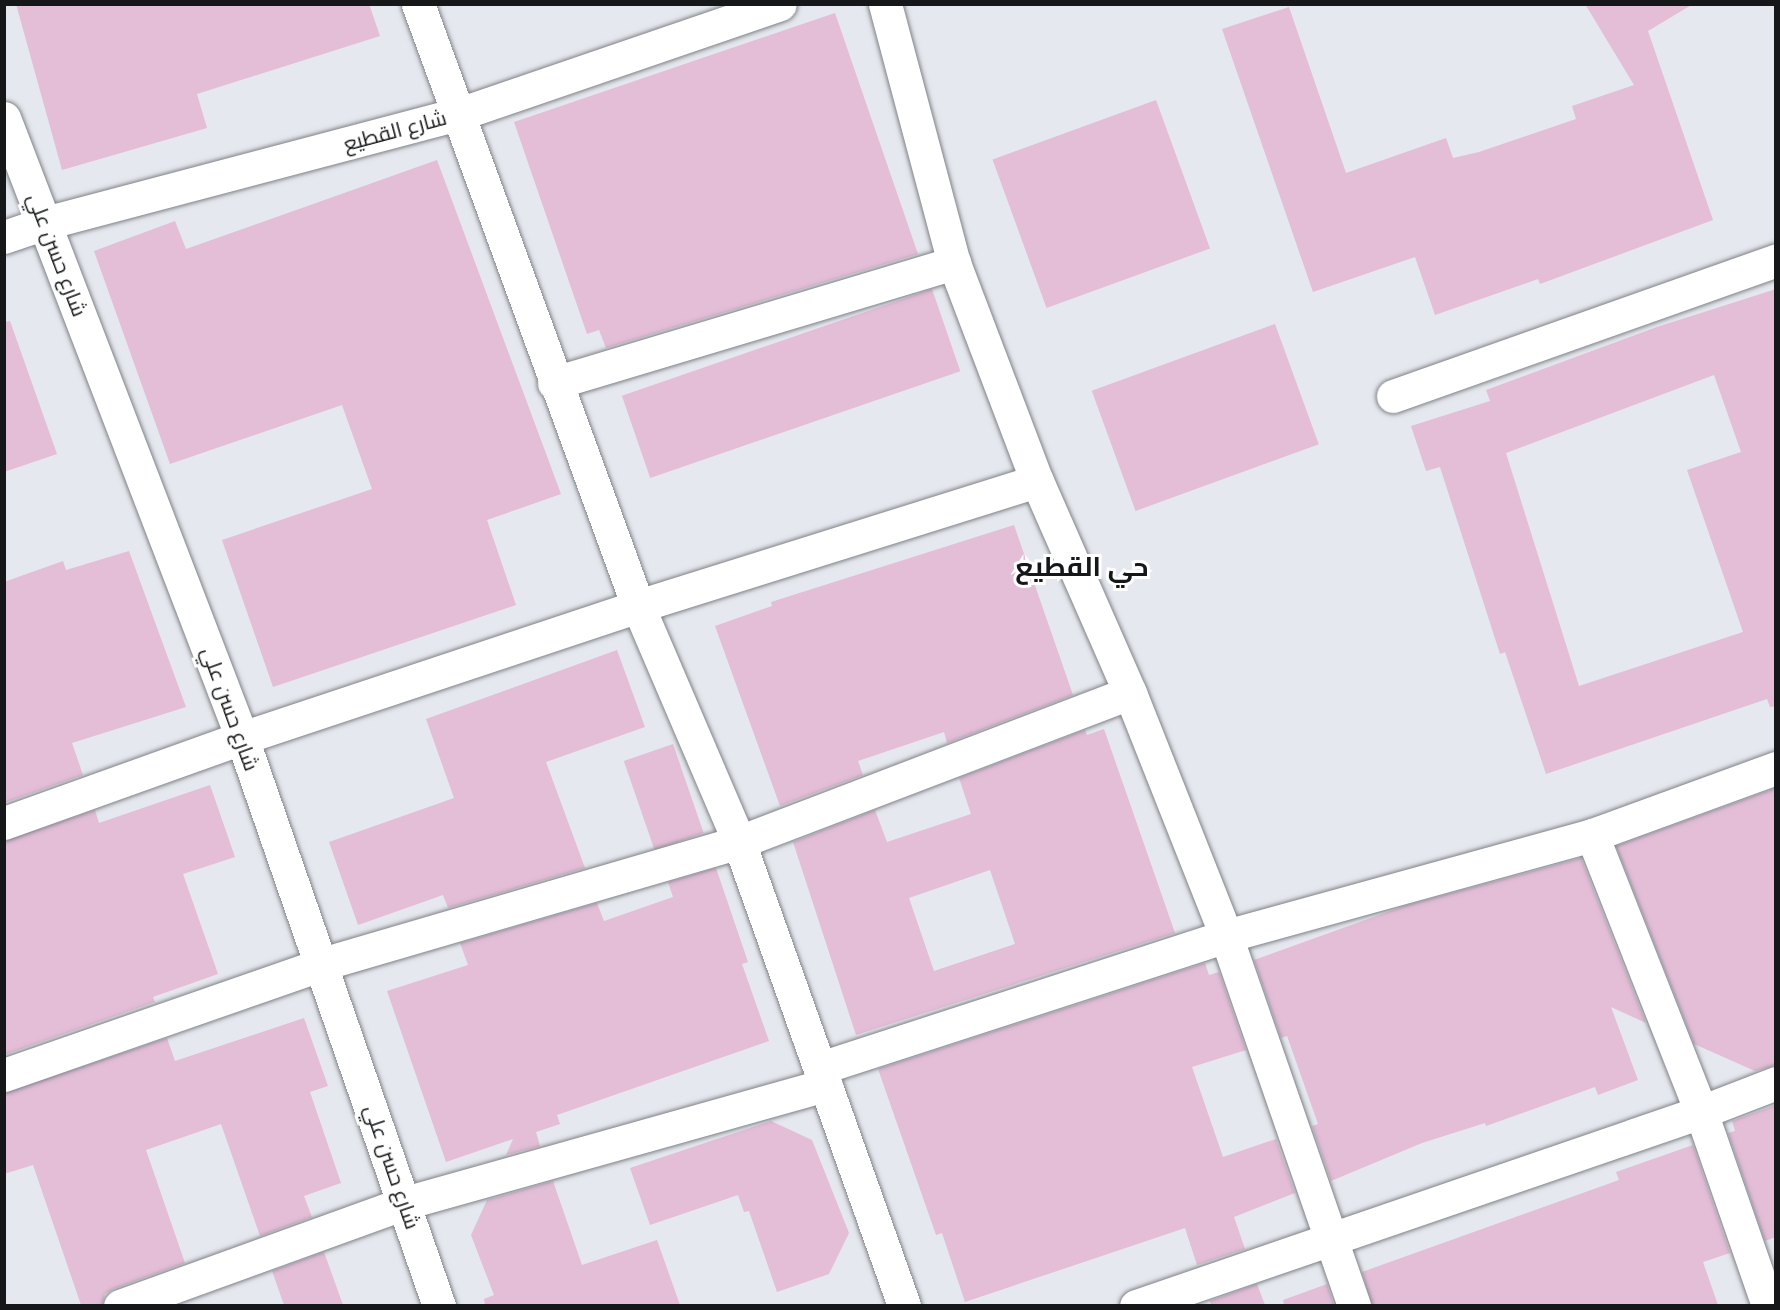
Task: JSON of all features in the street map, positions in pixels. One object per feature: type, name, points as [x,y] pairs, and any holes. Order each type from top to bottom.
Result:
[{"type":"street","points":[[418,4],[554,383],[638,606],[739,842],[904,1305]]},
{"type":"street","name":"شارع القطيع","points":[[4,237],[45,223],[459,114],[780,4]]},
{"type":"street","points":[[885,4],[954,263],[1037,482],[1130,693],[1226,936],[1329,1239],[1354,1305]]},
{"type":"street","name":"شارع حسن علي","points":[[4,118],[242,738],[439,1305]]},
{"type":"street","points":[[1393,396],[1776,260]]},
{"type":"street","points":[[554,383],[954,263]]},
{"type":"street","points":[[4,823],[242,738],[638,606],[1037,482]]},
{"type":"street","points":[[4,1076],[322,964],[739,842],[1130,693]]},
{"type":"street","points":[[120,1305],[405,1203],[823,1077],[1226,936],[1592,835],[1776,768]]},
{"type":"street","points":[[1592,835],[1701,1112],[1768,1305]]},
{"type":"street","points":[[1136,1305],[1701,1112],[1776,1083]]},
{"type":"building","points":[[16,4],[369,4],[380,36],[197,94],[207,128],[62,170]]},
{"type":"building","points":[[1585,4],[1693,4],[1648,31],[1713,220],[1540,284],[1538,279],[1435,315],[1415,257],[1313,292],[1222,29],[1289,7],[1346,173],[1446,138],[1453,158],[1479,152],[1576,119],[1572,106],[1634,85]]},
{"type":"building","points":[[835,13],[918,254],[606,348],[599,330],[587,334],[514,122]]},
{"type":"building","points":[[1156,100],[1210,248],[1047,308],[992,160]]},
{"type":"building","points":[[437,160],[561,494],[487,520],[516,605],[273,687],[222,540],[372,489],[342,405],[170,464],[94,251],[175,221],[186,249]]},
{"type":"building","points":[[932,289],[960,371],[650,478],[622,396]]},
{"type":"building","points":[[1776,289],[1776,706],[1770,707],[1767,699],[1546,774],[1505,652],[1500,654],[1440,467],[1426,471],[1411,426],[1490,401],[1486,390],[1657,327]],"holes":[[[1714,375],[1741,452],[1687,470],[1743,632],[1579,686],[1506,453]]]},
{"type":"building","points":[[10,321],[57,454],[4,472],[4,322]]},
{"type":"building","points":[[1275,324],[1319,444],[1136,511],[1092,391]]},
{"type":"building","points":[[1014,525],[1073,695],[947,743],[944,732],[858,761],[863,775],[780,806],[715,626],[772,606],[771,602]]},
{"type":"building","points":[[129,551],[186,707],[72,743],[83,775],[4,803],[4,582],[63,561],[66,570]]},
{"type":"building","points":[[617,650],[645,727],[546,762],[585,868],[448,908],[443,895],[358,925],[329,842],[454,798],[426,719]]},
{"type":"building","points":[[1104,729],[1175,933],[856,1035],[793,842],[875,810],[887,842],[971,814],[959,778],[1085,730],[1087,735]],"holes":[[[990,870],[1015,944],[934,971],[909,898]]]},
{"type":"building","points":[[673,744],[704,833],[654,850],[624,761]]},
{"type":"building","points":[[210,785],[235,857],[183,874],[218,974],[153,997],[155,1002],[4,1055],[4,841],[95,810],[99,823]]},
{"type":"building","points":[[1776,788],[1776,1065],[1755,1071],[1694,1044],[1616,846]]},
{"type":"building","points":[[1581,858],[1646,1023],[1611,1007],[1638,1080],[1598,1095],[1595,1087],[1486,1126],[1485,1123],[1422,1143],[1331,1181],[1312,1126],[1318,1124],[1287,1036],[1281,1038],[1254,960],[1404,906]]},
{"type":"building","points":[[716,868],[748,962],[742,964],[769,1041],[557,1115],[560,1124],[536,1132],[540,1146],[506,1155],[513,1139],[446,1162],[387,991],[468,965],[460,943],[597,903],[604,921],[673,897],[668,882]]},
{"type":"building","points":[[1205,963],[1209,975],[1219,972],[1246,1050],[1192,1067],[1223,1157],[1276,1139],[1295,1193],[1234,1217],[1245,1249],[1197,1265],[1185,1228],[965,1302],[942,1233],[936,1235],[878,1069]]},
{"type":"building","points":[[304,1018],[328,1086],[310,1092],[341,1183],[304,1196],[312,1217],[260,1236],[221,1124],[146,1150],[185,1263],[113,1289],[105,1294],[102,1305],[81,1305],[33,1165],[4,1174],[4,1093],[167,1038],[175,1061]]},
{"type":"building","points":[[1776,1105],[1776,1237],[1765,1241],[1728,1133],[1735,1131],[1732,1121]]},
{"type":"building","points":[[771,1121],[812,1140],[849,1233],[829,1274],[777,1292],[749,1211],[744,1212],[738,1195],[650,1225],[630,1168]]},
{"type":"building","points":[[1693,1145],[1730,1253],[1703,1262],[1718,1305],[1372,1305],[1362,1272],[1619,1180],[1616,1172]]},
{"type":"building","points":[[553,1181],[582,1265],[657,1240],[680,1305],[485,1305],[484,1299],[494,1295],[471,1235],[487,1200]]},
{"type":"building","points":[[324,1252],[343,1305],[284,1305],[272,1271]]},
{"type":"building","points":[[1257,1284],[1265,1305],[1211,1305],[1210,1301]]},
{"type":"building","points":[[1327,1284],[1334,1305],[1284,1305],[1283,1300]]},
{"type":"district","name":"حي القطيع","points":[[1082,568]]}]
